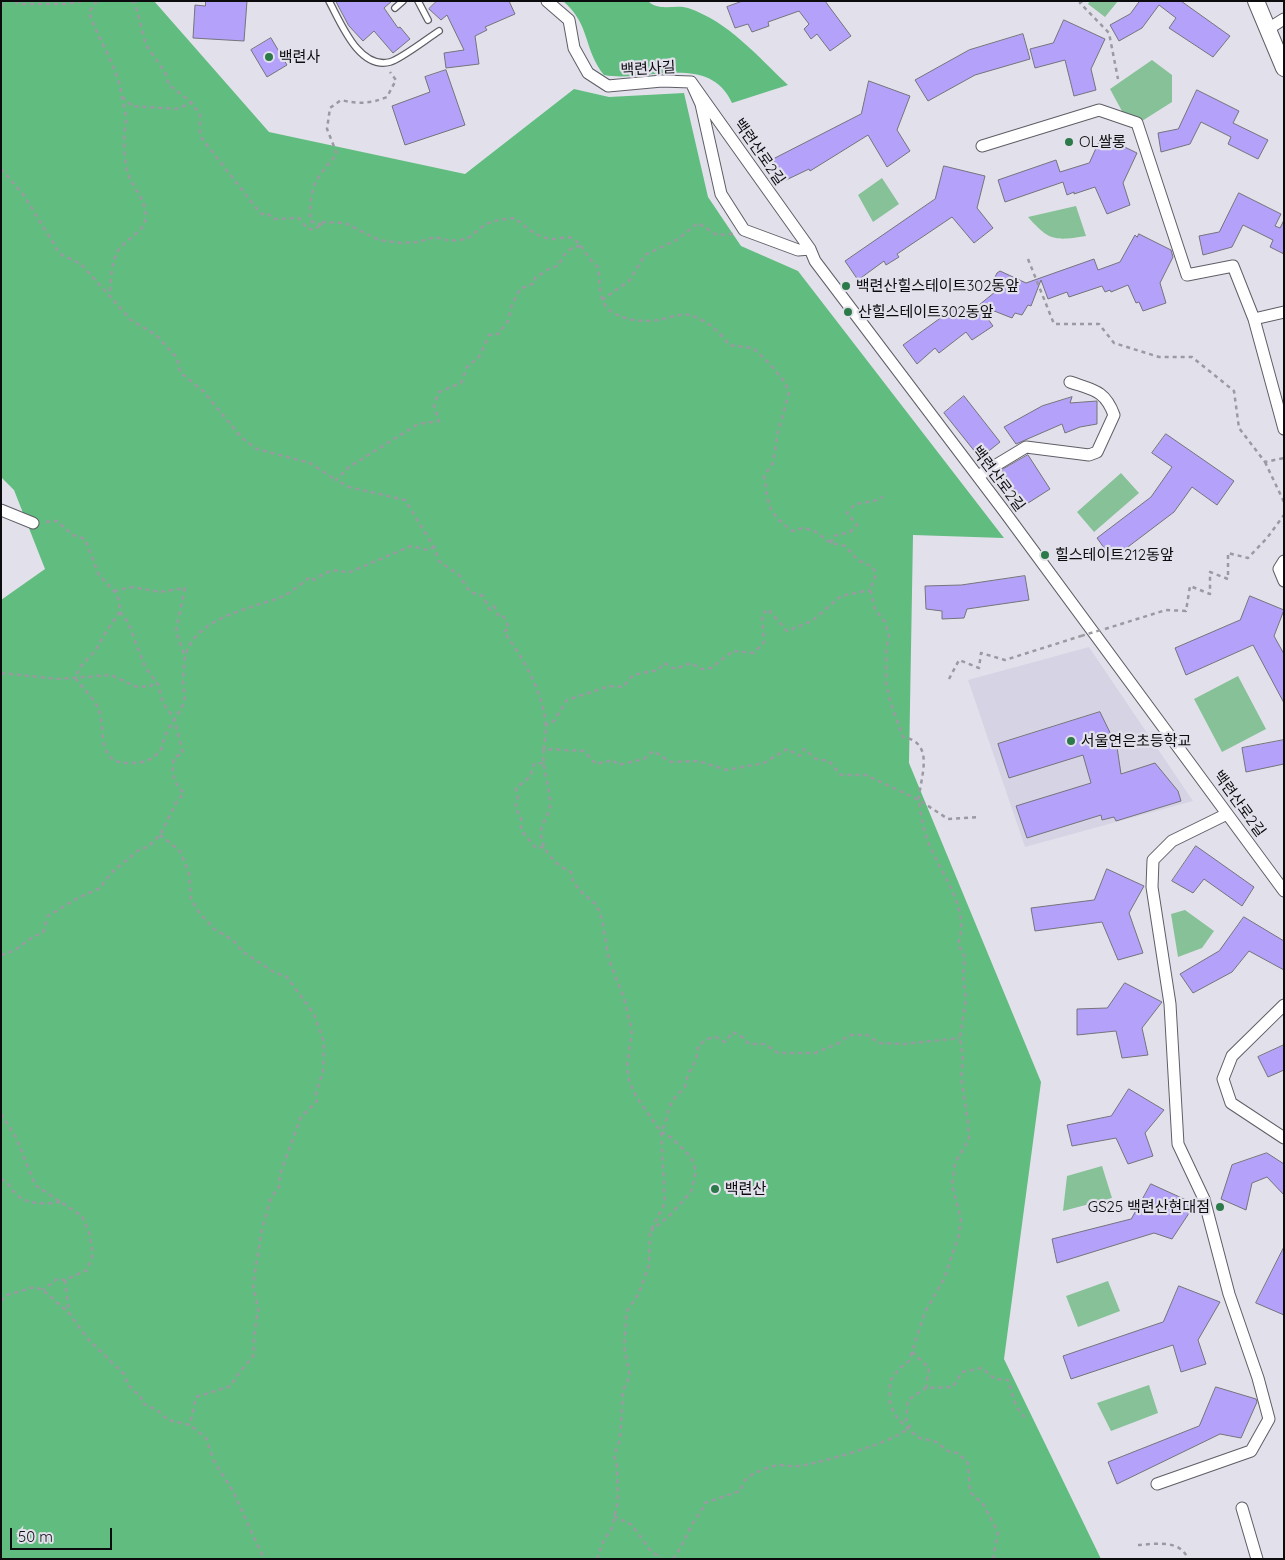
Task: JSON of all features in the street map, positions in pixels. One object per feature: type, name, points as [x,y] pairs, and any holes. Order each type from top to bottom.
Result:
[{"type":"main road","points":[[1256,1],[1284,68]]},
{"type":"street","name":"백련사길","points":[[547,1],[569,20],[574,48],[588,73],[608,86],[662,81],[691,82],[701,104],[721,194],[745,230]]},
{"type":"street","points":[[1268,29],[1284,19]]},
{"type":"street","name":"백련산로2길","points":[[691,82],[810,249],[815,262],[978,476],[1284,891]]},
{"type":"street","points":[[982,146],[1099,110],[1137,124],[1187,275],[1233,266],[1254,319],[1284,428]]},
{"type":"street","points":[[745,230],[798,250],[810,249]]},
{"type":"street","points":[[1254,319],[1284,312]]},
{"type":"street","points":[[978,476],[1026,447],[1089,455],[1097,452],[1114,415],[1109,403],[1101,393],[1070,382]]},
{"type":"street","points":[[1,510],[33,523]]},
{"type":"street","points":[[1284,561],[1279,569],[1284,581]]},
{"type":"street","points":[[1157,1484],[1251,1451],[1269,1418],[1258,1378],[1229,1294],[1204,1199],[1178,1144],[1170,1004],[1152,887],[1153,860],[1172,841],[1227,814]]},
{"type":"street","points":[[1284,1006],[1232,1056],[1223,1079],[1231,1103],[1284,1138]]},
{"type":"street","points":[[1242,1508],[1257,1559]]},
{"type":"lane","points":[[329,1],[362,55],[374,62],[391,62],[439,31]]},
{"type":"lane","points":[[395,8],[403,1]]},
{"type":"lane","points":[[418,1],[428,20]]},
{"type":"path","points":[[1,7],[4,1]]},
{"type":"path","points":[[15,1],[19,4],[66,4],[84,1]]},
{"type":"path","points":[[97,1],[90,12],[122,98],[126,121],[123,130],[127,173],[139,190],[146,216],[139,231],[117,252],[113,262],[110,296]]},
{"type":"path","points":[[132,1],[135,3],[146,46],[165,72],[168,85],[192,103],[200,114],[200,136],[261,214],[268,214],[274,219],[299,218],[307,228],[314,230],[324,222],[345,223],[379,240],[401,243],[418,242],[435,237],[451,241],[467,239],[475,231],[498,220],[515,218],[533,233],[545,238],[570,237],[580,246],[590,261],[598,267],[602,300],[611,313],[634,320],[658,320],[688,315],[707,323],[722,334],[729,345],[753,348],[785,382],[789,393],[778,432],[773,463],[764,476],[767,505],[777,518],[792,531],[803,528],[813,530],[831,543],[845,546],[858,560],[873,567],[876,575],[870,590],[875,609],[886,622],[889,636],[886,651],[886,682],[890,700],[903,737],[910,738],[919,745],[925,768],[919,800],[924,828],[934,859],[955,899],[963,924],[958,944],[966,957],[963,975],[966,999],[960,1038],[963,1061],[961,1076],[969,1139],[955,1163],[952,1185],[961,1219],[959,1235],[944,1279],[925,1312],[909,1361],[900,1368],[890,1381],[890,1405],[898,1419],[908,1430],[920,1438],[934,1441],[950,1452],[958,1453],[968,1463],[970,1492],[982,1504],[998,1532],[993,1559]]},
{"type":"path","points":[[1082,1],[1080,3],[1108,34],[1118,79]]},
{"type":"path","points":[[322,225],[310,221],[310,201],[313,184],[336,154],[327,129],[330,108],[341,100],[353,103],[372,103],[387,97],[396,80],[387,70]]},
{"type":"path","points":[[122,98],[132,106],[176,109],[192,103]]},
{"type":"path","points":[[1,169],[23,194],[62,255],[82,264],[131,320],[156,335],[177,358],[180,372],[203,391],[242,438],[257,449],[310,463],[349,487],[405,500],[434,547],[439,560],[459,576],[470,592],[482,596],[490,610],[494,606],[498,615],[504,615],[509,628],[504,632],[526,663],[545,719],[543,763],[550,807],[541,831],[544,847],[560,868],[571,872],[573,881],[580,891],[597,905],[602,920],[609,960],[624,998],[632,1031],[627,1066],[629,1080],[636,1096],[660,1132],[665,1203],[650,1232],[649,1265],[639,1293],[627,1311],[624,1346],[630,1376],[623,1390],[620,1440],[614,1455],[619,1484],[618,1501],[612,1528],[603,1542],[597,1559]]},
{"type":"path","points":[[602,300],[629,281],[645,255],[678,239],[698,223],[717,236],[740,235],[745,230]]},
{"type":"path","points":[[336,480],[349,467],[418,424],[439,421],[434,405],[439,392],[461,383],[467,367],[479,357],[489,335],[498,334],[508,321],[512,305],[520,289],[535,282],[535,278],[550,268],[558,266],[564,254],[574,246],[580,246]]},
{"type":"path","points":[[1028,258],[1054,324],[1099,324],[1114,343],[1159,357],[1192,357],[1234,390],[1239,428],[1265,462],[1284,502]]},
{"type":"path","points":[[1265,462],[1284,458]]},
{"type":"path","points":[[831,543],[834,536],[850,532],[856,525],[847,513],[855,504],[874,501],[883,497]]},
{"type":"path","points":[[948,679],[959,660],[979,668],[981,653],[1005,660],[1166,610],[1186,611],[1190,586],[1210,594],[1210,572],[1228,579],[1228,553],[1248,558],[1267,538],[1284,515]]},
{"type":"path","points":[[33,523],[58,521],[72,535],[85,539],[99,575],[120,600],[120,612],[100,639],[98,645],[77,669],[76,679],[98,709],[104,746],[109,757],[119,764],[145,763],[158,754],[162,748],[163,735],[186,695],[183,687],[185,658],[195,637],[224,617],[284,596],[310,577],[314,580],[327,571],[338,569],[348,573],[412,546],[428,550],[434,547]]},
{"type":"path","points":[[114,591],[132,587],[160,592],[185,588],[176,631],[185,658]]},
{"type":"path","points":[[545,726],[554,721],[567,700],[610,686],[623,687],[633,675],[658,670],[664,664],[676,669],[691,663],[701,670],[711,668],[733,652],[754,653],[764,642],[762,615],[768,609],[787,631],[812,621],[842,596],[870,590]]},
{"type":"path","points":[[1,955],[16,952],[30,937],[43,933],[48,916],[76,899],[100,888],[111,873],[140,849],[148,847],[160,835],[177,801],[184,793],[174,783],[172,770],[174,758],[183,752],[174,718],[163,703],[156,680],[145,667],[128,622],[120,612]]},
{"type":"path","points":[[1,672],[58,679],[111,675],[138,688],[151,686],[156,680]]},
{"type":"path","points":[[544,749],[584,751],[596,764],[613,760],[618,765],[644,759],[654,751],[671,762],[698,761],[727,770],[764,763],[787,749],[800,756],[804,749],[816,759],[828,761],[842,775],[866,775],[919,800],[948,819],[978,817]]},
{"type":"path","points":[[543,763],[534,764],[530,777],[516,788],[518,800],[515,808],[520,817],[520,830],[536,848],[544,847]]},
{"type":"path","points":[[160,835],[180,850],[189,873],[191,899],[198,911],[214,929],[233,940],[243,952],[274,972],[287,977],[314,1014],[324,1042],[323,1072],[316,1092],[317,1101],[301,1117],[280,1174],[279,1187],[271,1198],[262,1229],[253,1285],[259,1313],[253,1346],[255,1353],[244,1369],[237,1373],[231,1386],[196,1397],[190,1424]]},
{"type":"path","points":[[660,1132],[666,1123],[667,1108],[685,1088],[687,1075],[698,1059],[698,1046],[707,1039],[716,1037],[725,1042],[733,1032],[749,1044],[764,1044],[778,1053],[815,1053],[839,1043],[849,1035],[866,1034],[879,1043],[904,1044],[960,1038]]},
{"type":"path","points":[[1,1114],[16,1137],[23,1160],[35,1185],[82,1216],[89,1232],[93,1254],[87,1270],[65,1280],[57,1279],[43,1290]]},
{"type":"path","points":[[650,1232],[669,1216],[691,1192],[696,1171],[691,1157],[672,1138],[660,1132]]},
{"type":"path","points":[[1,1179],[10,1183],[16,1194],[28,1202],[61,1202]]},
{"type":"path","points":[[65,1280],[69,1313]]},
{"type":"path","points":[[1,1301],[7,1295],[34,1287],[43,1290],[69,1313],[88,1339],[124,1374],[128,1385],[141,1396],[142,1403],[157,1410],[168,1420],[190,1424],[206,1438],[214,1461],[233,1491],[264,1559]]},
{"type":"path","points":[[912,1352],[929,1368],[926,1388]]},
{"type":"path","points":[[908,1430],[910,1426],[906,1420],[908,1400],[926,1388],[953,1387],[962,1372],[982,1368],[995,1379],[1008,1380],[1016,1406],[1028,1420]]},
{"type":"path","points":[[673,1559],[682,1547],[693,1522],[702,1512],[705,1502],[740,1491],[748,1477],[780,1465],[789,1467],[801,1465],[868,1448],[908,1430]]},
{"type":"path","points":[[614,1516],[632,1525],[650,1550],[662,1559]]},
{"type":"path","points":[[1138,1545],[1171,1544],[1185,1552],[1188,1559]]},
{"type":"shaded area","name":"서울연은초등학교","points":[[1089,647],[1193,801],[1025,847],[968,680]]},
{"type":"green space","points":[[1,1],[154,1],[269,132],[465,174],[574,89],[609,97],[684,93],[708,197],[741,246],[798,271],[1004,538],[913,535],[909,763],[1041,1082],[1004,1359],[1101,1559],[1,1559],[1,600],[45,569],[14,490],[1,477]]},
{"type":"green space","points":[[563,1],[648,1],[662,7],[688,8],[717,22],[742,41],[788,85],[732,103],[722,87],[708,78],[692,74],[604,75],[597,65],[583,28],[572,10]]},
{"type":"green space","points":[[1090,1],[1118,1],[1105,17],[1088,4]]},
{"type":"green space","points":[[1152,60],[1172,75],[1172,102],[1142,121],[1123,113],[1110,89]]},
{"type":"green space","points":[[882,178],[899,204],[873,222],[858,195]]},
{"type":"green space","points":[[1076,206],[1086,236],[1067,239],[1053,237],[1042,231],[1028,217]]},
{"type":"green space","points":[[1121,473],[1139,493],[1094,532],[1077,512]]},
{"type":"green space","points":[[1238,676],[1266,729],[1222,752],[1194,699]]},
{"type":"green space","points":[[1185,910],[1214,931],[1202,948],[1178,957],[1171,914]]},
{"type":"green space","points":[[1102,1166],[1112,1198],[1063,1211],[1067,1176]]},
{"type":"green space","points":[[1108,1281],[1120,1311],[1078,1327],[1066,1296]]},
{"type":"green space","points":[[1149,1385],[1158,1413],[1111,1431],[1097,1403]]},
{"type":"building","points":[[206,1],[247,1],[244,41],[193,38],[195,5],[205,6]]},
{"type":"building","points":[[336,1],[392,1],[384,8],[398,28],[400,27],[410,39],[393,53],[374,31],[363,41],[349,26]]},
{"type":"building","points":[[437,1],[509,1],[515,14],[485,27],[487,30],[475,36],[479,64],[446,68],[444,53],[464,50],[447,15],[441,20],[429,9]]},
{"type":"building","points":[[743,1],[825,1],[851,36],[830,51],[817,34],[811,39],[804,29],[809,24],[799,11],[768,22],[769,26],[752,32],[748,24],[735,28],[727,7]]},
{"type":"building","points":[[1140,1],[1181,1],[1230,36],[1213,57],[1169,28],[1176,18],[1159,5],[1142,28],[1119,41],[1110,25],[1130,14]]},
{"type":"building","points":[[1064,20],[1105,39],[1091,69],[1096,90],[1074,96],[1065,60],[1035,68],[1030,49],[1053,43]]},
{"type":"building","points":[[1023,34],[1030,59],[975,75],[928,101],[915,80],[969,50]]},
{"type":"building","name":"백련사","points":[[271,38],[287,65],[267,77],[251,50]]},
{"type":"building","points":[[446,70],[465,125],[405,145],[392,106],[430,92],[425,77]]},
{"type":"building","points":[[869,81],[910,96],[897,130],[910,151],[887,167],[868,135],[810,171],[809,169],[784,181],[773,159],[861,114]]},
{"type":"building","points":[[1197,90],[1239,111],[1233,123],[1268,140],[1258,159],[1228,144],[1231,137],[1201,122],[1190,144],[1161,152],[1158,133],[1178,129]]},
{"type":"building","points":[[1102,136],[1137,153],[1123,183],[1130,205],[1107,214],[1095,187],[1067,195],[1063,182],[1005,202],[998,180],[1056,160],[1060,172],[1089,163]]},
{"type":"building","points":[[944,166],[985,176],[977,208],[993,228],[974,243],[952,217],[897,254],[899,257],[886,265],[884,261],[858,280],[845,261],[935,199]]},
{"type":"building","points":[[1239,193],[1281,214],[1275,226],[1280,228],[1284,220],[1284,254],[1270,247],[1273,240],[1243,225],[1232,247],[1203,255],[1199,236],[1219,232]]},
{"type":"building","points":[[1139,234],[1171,250],[1173,257],[1160,283],[1166,303],[1143,311],[1139,302],[1136,303],[1128,285],[1111,292],[1110,290],[1105,292],[1102,286],[1069,297],[1067,292],[1048,299],[1041,280],[1031,306],[1028,305],[1022,315],[1015,313],[1012,318],[979,305],[995,292],[989,290],[997,273],[1000,271],[1026,283],[1094,259],[1098,270],[1120,262],[1135,235],[1137,237]]},
{"type":"building","points":[[978,305],[993,326],[972,340],[966,332],[939,353],[935,348],[917,364],[903,345],[953,309],[961,319]]},
{"type":"building","points":[[964,396],[1000,442],[980,458],[944,413]]},
{"type":"building","points":[[1072,397],[1070,403],[1097,401],[1097,424],[1080,427],[1065,433],[1062,424],[1016,444],[1004,427],[1042,406]]},
{"type":"building","points":[[1166,434],[1234,481],[1217,505],[1192,487],[1174,512],[1112,559],[1097,538],[1151,497],[1172,467],[1152,453]]},
{"type":"building","points":[[1028,455],[1050,489],[1025,505],[1002,470]]},
{"type":"building","points":[[1025,576],[1029,600],[967,609],[964,618],[942,619],[942,611],[926,609],[925,586],[961,585]]},
{"type":"building","points":[[1250,596],[1284,610],[1274,636],[1284,654],[1284,703],[1253,645],[1186,675],[1175,648],[1240,620]]},
{"type":"building","points":[[1100,712],[1117,747],[1121,774],[1155,763],[1178,791],[1181,801],[1116,821],[1114,817],[1102,820],[1101,815],[1027,838],[1016,806],[1091,783],[1083,755],[1009,778],[998,744]]},
{"type":"building","points":[[1284,740],[1284,764],[1246,772],[1242,748]]},
{"type":"building","points":[[1196,846],[1254,887],[1242,906],[1204,879],[1193,893],[1172,881]]},
{"type":"building","points":[[1107,869],[1144,886],[1129,913],[1143,953],[1118,960],[1102,922],[1035,931],[1031,908],[1094,900]]},
{"type":"building","points":[[1244,917],[1284,941],[1284,970],[1249,951],[1232,972],[1193,993],[1180,974],[1219,951]]},
{"type":"building","points":[[1125,983],[1162,1002],[1142,1028],[1148,1055],[1122,1058],[1116,1031],[1077,1035],[1077,1009],[1107,1008]]},
{"type":"building","points":[[1284,1045],[1284,1070],[1268,1077],[1258,1057]]},
{"type":"building","points":[[1129,1089],[1164,1110],[1145,1133],[1153,1156],[1128,1164],[1116,1138],[1072,1146],[1067,1125],[1111,1116]]},
{"type":"building","points":[[1267,1153],[1284,1164],[1284,1195],[1267,1177],[1252,1183],[1246,1210],[1221,1199],[1232,1165]]},
{"type":"building","points":[[1151,1184],[1195,1204],[1172,1239],[1154,1233],[1057,1263],[1052,1239],[1131,1219]]},
{"type":"building","points":[[1284,1247],[1284,1315],[1256,1303]]},
{"type":"building","points":[[1179,1286],[1220,1302],[1198,1340],[1206,1364],[1181,1372],[1173,1345],[1071,1379],[1063,1356],[1163,1322]]},
{"type":"building","points":[[1216,1387],[1256,1399],[1257,1402],[1241,1438],[1220,1434],[1117,1484],[1108,1462],[1199,1426]]},
{"type":"place","name":"백련사","points":[[269,57]]},
{"type":"place","name":"OL쌀롱","points":[[1069,142]]},
{"type":"place","name":"백련산힐스테이트302동앞","points":[[846,286]]},
{"type":"place","name":"산힐스테이트302동앞","points":[[848,312]]},
{"type":"place","name":"힐스테이트212동앞","points":[[1045,555]]},
{"type":"place","name":"서울연은초등학교","points":[[1071,741]]},
{"type":"place","name":"백련산","points":[[715,1189]]},
{"type":"place","name":"GS25 백련산현대점","points":[[1220,1207]]}]
